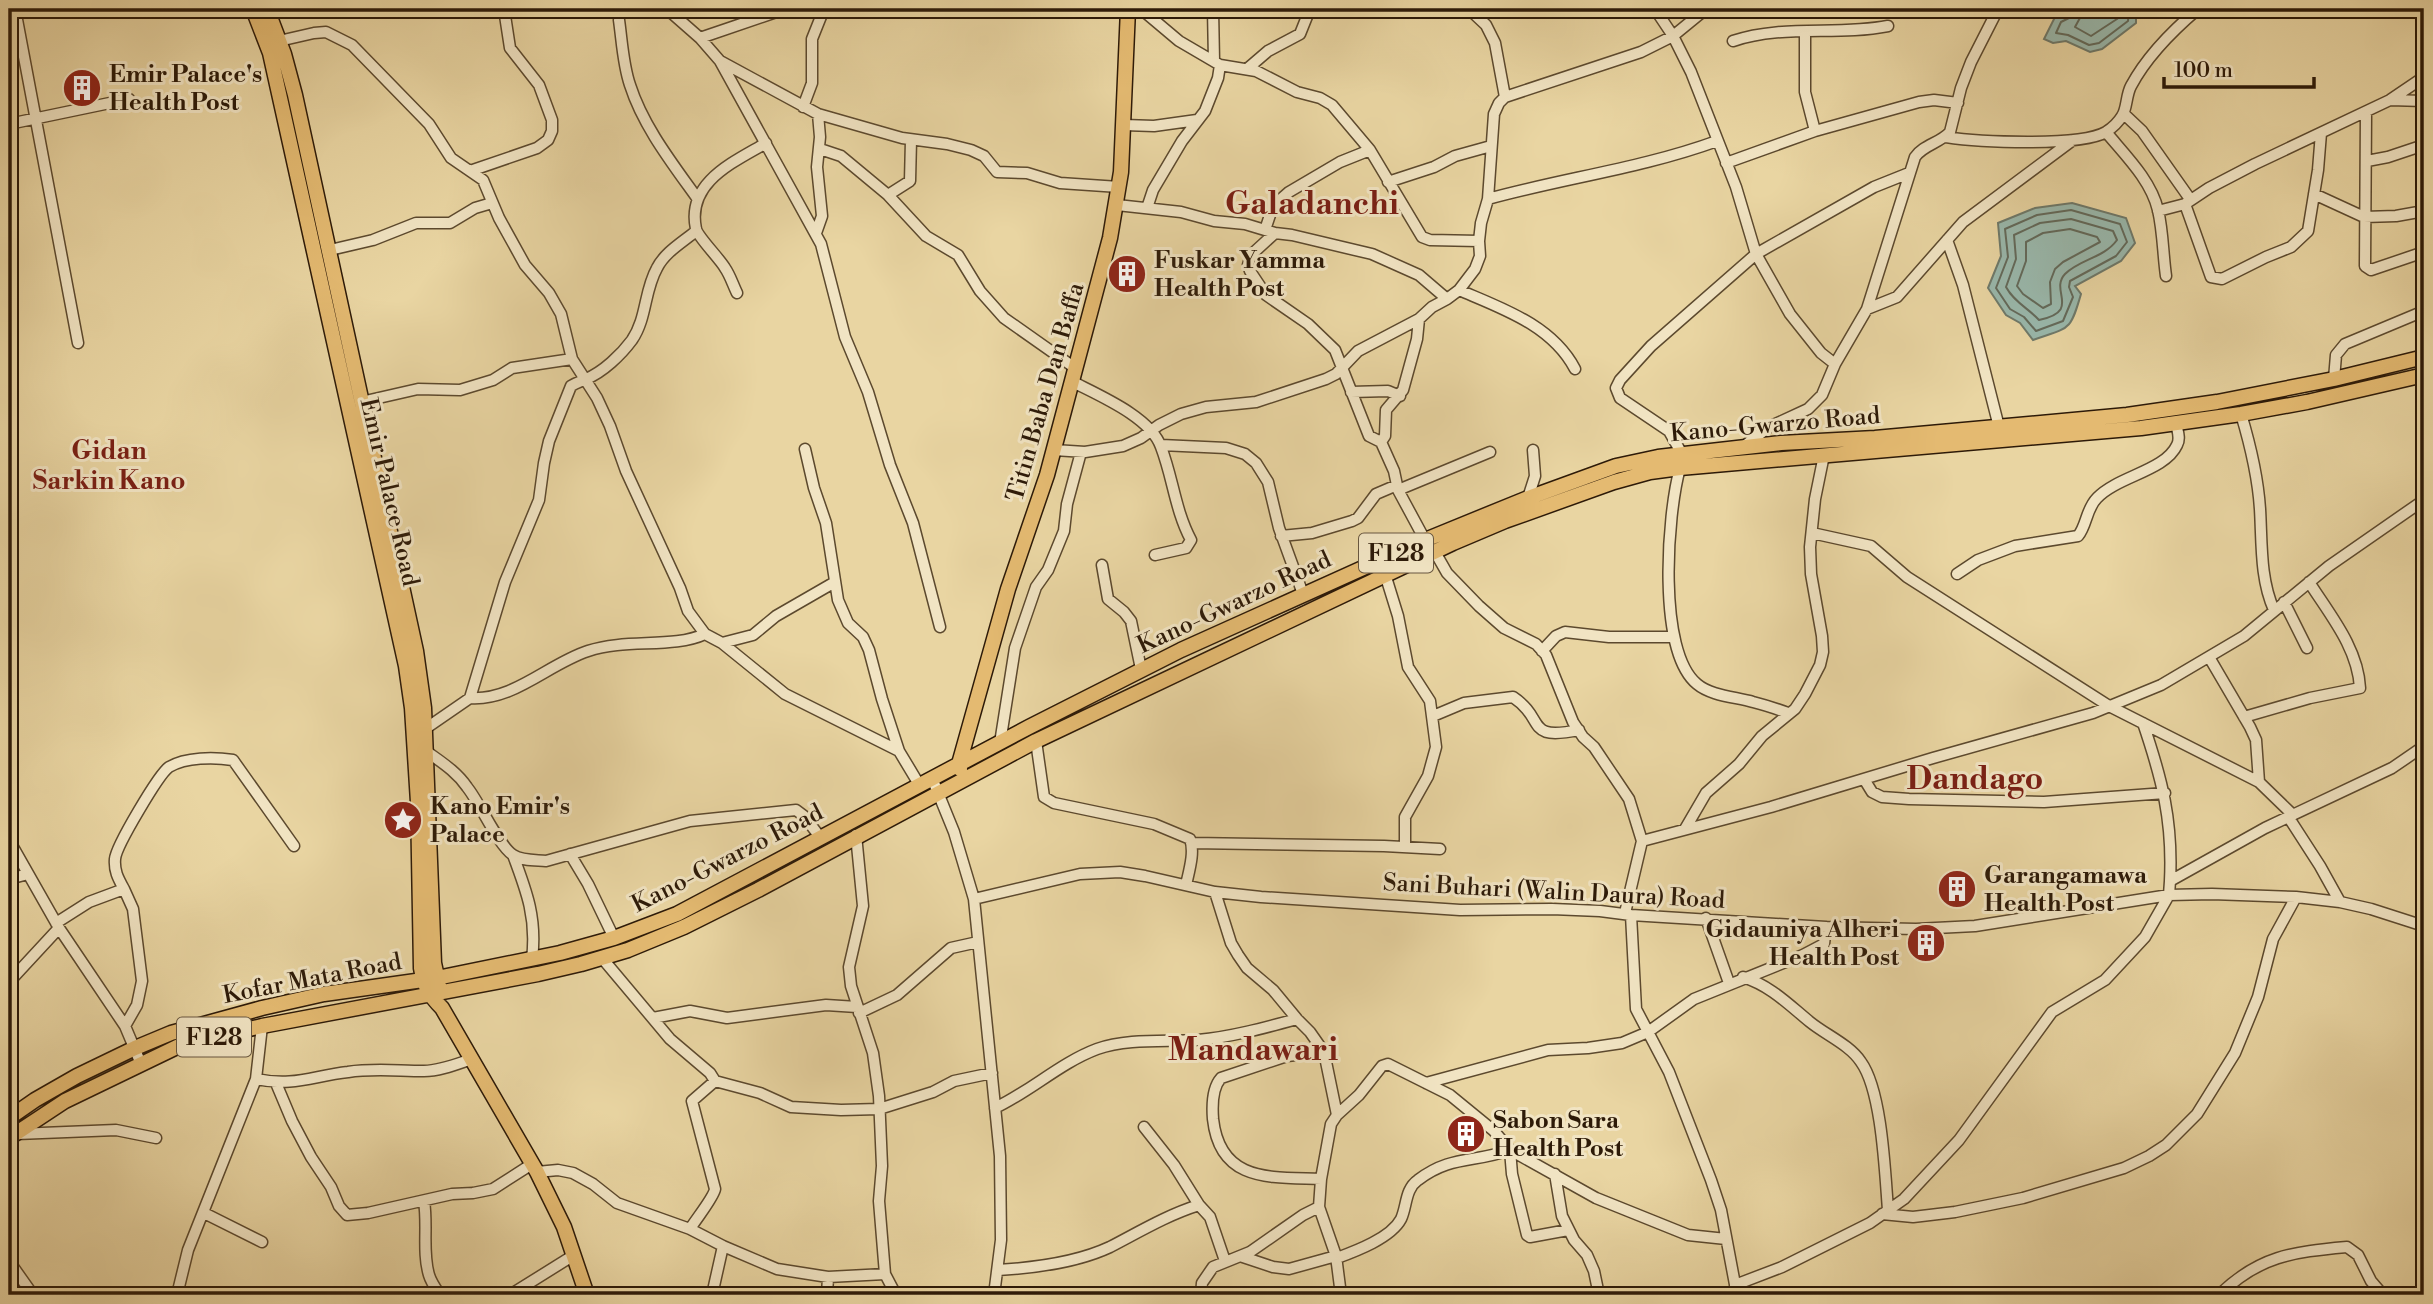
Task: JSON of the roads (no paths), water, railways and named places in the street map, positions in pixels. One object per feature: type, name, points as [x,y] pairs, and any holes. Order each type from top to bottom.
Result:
[{"type":"main road","name":"Emir Palace Road","points":[[253,9],[270,53],[403,652],[421,751],[434,963],[432,986],[472,1059]]},
{"type":"main road","name":"Emir Palace Road","points":[[267,9],[295,95],[416,651],[425,729],[421,751]]},
{"type":"main road","name":"Titin Baba Dan Baffa","points":[[962,779],[959,764],[1009,589],[1054,450],[1117,205],[1124,125],[1128,9]]},
{"type":"main road","name":"Kano-Gwarzo Road","points":[[432,986],[490,983],[603,958],[684,927],[758,890],[856,835],[959,764],[1141,669],[1303,594],[1430,546],[1614,482],[1681,461],[1767,445],[2141,413],[2217,402],[2424,358]]},
{"type":"main road","name":"Kano-Gwarzo Road","points":[[432,986],[614,938],[689,908],[820,837],[930,786],[962,779],[1385,574],[1430,546],[1528,498],[1616,466],[1681,461],[1769,460],[2067,436],[2241,414],[2317,400],[2424,375]]},
{"type":"main road","points":[[1767,445],[1769,460]]},
{"type":"main road","points":[[1215,634],[1223,651]]},
{"type":"main road","name":"Kofar Mata Road","points":[[11,1136],[65,1101],[181,1045],[432,986]]},
{"type":"main road","name":"Kofar Mata Road","points":[[9,1118],[67,1082],[171,1033],[262,1008],[324,995],[432,986]]},
{"type":"main road","points":[[472,1059],[535,1168],[564,1227],[587,1295]]},
{"type":"street","points":[[15,9],[78,343]]},
{"type":"street","points":[[470,171],[537,148],[548,140],[552,131],[552,120],[539,85],[510,48],[504,9]]},
{"type":"street","points":[[667,9],[700,38],[720,61],[821,244],[845,337],[869,392],[890,465],[913,523],[940,627]]},
{"type":"street","points":[[700,38],[785,9]]},
{"type":"street","points":[[803,107],[812,83],[812,39],[824,9]]},
{"type":"street","points":[[1142,9],[1179,41],[1217,63],[1266,75],[1297,92],[1327,101],[1370,150],[1419,233],[1426,239],[1479,241]]},
{"type":"street","points":[[1147,208],[1158,181],[1205,111],[1217,63],[1213,9]]},
{"type":"street","points":[[1247,69],[1268,51],[1300,34],[1313,9]]},
{"type":"street","points":[[1469,9],[1486,25],[1495,43],[1505,97]]},
{"type":"street","points":[[1655,9],[1673,36],[1690,72],[1726,163],[1756,254],[1790,314],[1821,353],[1835,364]]},
{"type":"street","points":[[1054,450],[1081,452],[1123,446],[1181,414],[1206,407],[1237,405],[1326,380],[1358,351],[1419,319],[1459,290],[1479,261],[1479,241],[1488,199],[1494,114],[1499,103],[1505,97],[1623,59],[1673,36],[1706,9]]},
{"type":"street","points":[[1741,449],[1769,427],[1816,403],[1831,379],[1835,364],[1867,309],[1917,153],[1945,137],[1953,126],[1971,62],[1998,9]]},
{"type":"street","points":[[1945,137],[1991,142],[2075,139],[2106,132],[2124,114],[2125,100],[2137,75],[2174,29],[2198,9]]},
{"type":"street","points":[[619,20],[626,74],[639,108],[649,128],[697,198]]},
{"type":"street","points":[[1733,41],[1786,31],[1851,31],[1888,26]]},
{"type":"street","points":[[279,41],[326,32],[352,45],[429,124],[451,158],[483,180],[492,203],[525,265],[555,302],[561,314],[572,359],[610,426],[626,471],[688,611],[705,634],[722,643],[785,694],[899,751],[930,786],[965,865],[974,899],[1000,1156],[1001,1240],[995,1295]]},
{"type":"street","points":[[1805,32],[1805,92],[1815,131]]},
{"type":"street","points":[[720,61],[818,114],[911,140],[971,150],[984,156],[994,170],[1003,173],[1027,173],[1060,183],[1119,187]]},
{"type":"street","points":[[2158,211],[2187,202],[2255,164],[2390,100],[2424,77]]},
{"type":"street","points":[[9,124],[129,99]]},
{"type":"street","points":[[1726,163],[1815,131],[1919,102],[1934,100],[1958,103]]},
{"type":"street","points":[[2390,100],[2424,101]]},
{"type":"street","points":[[2366,112],[2364,216],[2367,269],[2373,270],[2424,252]]},
{"type":"street","points":[[816,233],[822,216],[817,167],[820,149],[818,114]]},
{"type":"street","points":[[2124,114],[2143,131],[2187,202],[2211,277],[2220,279],[2297,243],[2308,231],[2321,133]]},
{"type":"street","points":[[1124,125],[1154,126],[1197,120]]},
{"type":"street","points":[[2106,132],[2146,183],[2158,211],[2166,276]]},
{"type":"street","points":[[1867,309],[1897,296],[1973,213],[2075,139]]},
{"type":"street","points":[[888,195],[909,183],[911,140]]},
{"type":"street","points":[[1488,199],[1653,162],[1717,141]]},
{"type":"street","points":[[737,293],[726,268],[696,231],[697,198],[717,174],[766,143]]},
{"type":"street","points":[[2367,161],[2424,145]]},
{"type":"street","points":[[1388,182],[1434,167],[1455,156],[1491,146]]},
{"type":"street","points":[[820,149],[841,156],[888,195],[926,236],[958,255],[981,291],[1004,318],[1073,374],[1136,418],[1161,444],[1180,519],[1191,540],[1186,548],[1155,555]]},
{"type":"street","points":[[1370,150],[1322,171],[1273,206],[1270,232],[1251,255],[1248,264],[1250,271],[1266,295],[1308,324],[1330,344],[1339,358],[1369,436],[1381,442],[1394,471],[1397,487],[1447,573],[1504,628],[1536,644],[1542,651],[1578,730],[1594,747],[1629,799],[1642,841],[1628,914],[1636,1009],[1669,1072],[1711,1180],[1721,1210],[1736,1290]]},
{"type":"street","points":[[1788,713],[1700,687],[1686,674],[1673,637],[1670,563],[1673,493],[1681,461],[1669,431],[1620,398],[1617,385],[1651,346],[1756,254],[1874,187],[1909,173]]},
{"type":"street","points":[[2314,194],[2364,216],[2396,216],[2424,211]]},
{"type":"street","points":[[330,250],[373,240],[416,223],[450,223],[475,208],[492,203]]},
{"type":"street","points":[[1117,205],[1245,224],[1372,254],[1419,275],[1447,299]]},
{"type":"street","points":[[425,729],[470,698],[505,582],[539,500],[549,442],[571,386],[586,380],[613,360],[631,341],[644,316],[649,286],[658,266],[696,231]]},
{"type":"street","points":[[1947,240],[1963,285],[1999,427]]},
{"type":"street","points":[[1459,290],[1532,324],[1559,346],[1575,369]]},
{"type":"street","points":[[2334,379],[2336,355],[2345,344],[2424,311]]},
{"type":"street","points":[[1381,442],[1385,436],[1386,410],[1400,396],[1416,346],[1419,319]]},
{"type":"street","points":[[361,402],[418,389],[460,390],[493,380],[512,368],[572,359]]},
{"type":"street","points":[[1351,392],[1388,391],[1400,396]]},
{"type":"street","points":[[2241,414],[2260,506],[2267,594],[2274,610]]},
{"type":"street","points":[[1958,573],[1978,560],[2015,546],[2078,536],[2091,505],[2100,495],[2169,455],[2178,444],[2176,423]]},
{"type":"street","points":[[1161,444],[1176,447],[1219,447],[1245,454],[1256,463],[1265,475],[1281,536],[1303,594]]},
{"type":"street","points":[[806,449],[825,523],[842,611],[863,637],[869,650],[899,751]]},
{"type":"street","points":[[1528,498],[1535,476],[1533,450]]},
{"type":"street","points":[[1000,743],[1016,648],[1036,587],[1048,570],[1064,531],[1067,504],[1081,452]]},
{"type":"street","points":[[1281,536],[1312,533],[1354,520],[1376,494],[1490,452]]},
{"type":"street","points":[[1685,830],[1706,793],[1739,764],[1762,736],[1795,709],[1820,665],[1823,652],[1811,573],[1812,533],[1824,456]]},
{"type":"street","points":[[1642,841],[1770,807],[2093,713],[2161,685],[2244,636],[2309,582],[2424,500]]},
{"type":"street","points":[[1812,533],[1871,546],[1907,577],[2109,706],[2259,782],[2291,817],[2340,902]]},
{"type":"street","points":[[1102,565],[1108,598],[1131,621],[1141,669]]},
{"type":"street","points":[[1385,574],[1398,616],[1408,667],[1430,701],[1436,747],[1428,776],[1405,817],[1405,847]]},
{"type":"street","points":[[2244,717],[2360,687],[2348,643],[2309,582]]},
{"type":"street","points":[[722,643],[753,635],[776,616],[835,583]]},
{"type":"street","points":[[2284,602],[2307,649]]},
{"type":"street","points":[[1542,651],[1556,636],[1565,632],[1609,637],[1673,637]]},
{"type":"street","points":[[470,698],[484,699],[503,695],[587,651],[619,643],[693,639],[705,634]]},
{"type":"street","points":[[2209,657],[2256,740],[2259,782]]},
{"type":"street","points":[[1433,716],[1464,703],[1513,697],[1521,703],[1538,729],[1549,734],[1578,730]]},
{"type":"street","points":[[1723,1295],[1870,1223],[1904,1199],[1959,1140],[2052,1012],[2105,980],[2145,937],[2169,895],[2172,843],[2165,793],[2143,723]]},
{"type":"street","points":[[1036,741],[1044,797],[1054,803],[1154,824],[1192,843],[1440,849]]},
{"type":"street","points":[[2170,881],[2266,828],[2392,768],[2424,746]]},
{"type":"street","points":[[421,751],[457,773],[513,855],[530,902],[535,936],[532,959]]},
{"type":"street","points":[[125,1026],[136,1005],[142,981],[133,909],[115,874],[117,849],[158,779],[169,768],[186,761],[219,758],[233,760],[294,846]]},
{"type":"street","points":[[1864,779],[1872,792],[1882,797],[1909,799],[2044,803],[2165,793]]},
{"type":"street","points":[[513,855],[527,860],[546,861],[690,821],[796,810],[820,837]]},
{"type":"street","points":[[856,835],[863,906],[849,967],[851,986],[873,1053],[879,1109],[882,1167],[879,1201],[885,1274],[896,1295]]},
{"type":"street","points":[[9,840],[58,925],[125,1026],[141,1064]]},
{"type":"street","points":[[1186,885],[1192,843]]},
{"type":"street","points":[[570,854],[614,938]]},
{"type":"street","name":"Sani Buhari (Walin Daura) Road","points":[[974,899],[1080,874],[1120,872],[1215,892],[1460,910],[1552,909],[1826,927],[1916,929],[1975,926],[2169,895],[2212,894],[2296,897],[2340,902],[2424,926]]},
{"type":"street","points":[[9,879],[28,874]]},
{"type":"street","points":[[9,982],[58,925],[89,902],[124,889]]},
{"type":"street","points":[[1215,892],[1231,943],[1238,955],[1247,968],[1270,986],[1324,1052],[1337,1115]]},
{"type":"street","points":[[1885,1212],[1913,1217],[1955,1212],[2023,1198],[2124,1168],[2166,1145],[2197,1114],[2235,1054],[2258,996],[2273,939],[2296,897]]},
{"type":"street","points":[[1706,918],[1729,984]]},
{"type":"street","points":[[1426,1083],[1548,1050],[1622,1043],[1648,1032],[1694,999],[1825,944],[1826,927]]},
{"type":"street","points":[[653,1018],[690,1011],[727,1018],[827,1005],[858,1010],[897,995],[951,948],[978,942]]},
{"type":"street","points":[[603,958],[670,1039],[710,1073],[715,1081],[760,1093],[791,1107],[879,1109],[933,1092],[954,1082],[992,1073]]},
{"type":"street","points":[[1743,977],[1782,996],[1863,1063],[1877,1109],[1885,1212]]},
{"type":"street","points":[[995,1108],[1097,1049],[1138,1042],[1220,1037],[1297,1019]]},
{"type":"street","points":[[177,1295],[188,1250],[256,1079],[262,1026]]},
{"type":"street","points":[[1321,1179],[1262,1176],[1252,1174],[1232,1163],[1216,1139],[1213,1115],[1215,1087],[1222,1078],[1287,1056],[1324,1052]]},
{"type":"street","points":[[256,1079],[276,1083],[311,1080],[348,1072],[398,1069],[426,1071],[472,1059]]},
{"type":"street","points":[[1341,1295],[1337,1257],[1319,1207],[1321,1179],[1331,1124],[1382,1066],[1392,1065],[1450,1095],[1493,1131],[1510,1150],[1596,1198],[1688,1235],[1726,1239]]},
{"type":"street","points":[[690,1229],[702,1208],[714,1195],[715,1189],[692,1101],[715,1081]]},
{"type":"street","points":[[276,1083],[292,1121],[331,1187],[343,1213],[368,1213],[452,1194],[473,1194],[493,1189],[535,1168],[558,1170],[573,1173],[593,1184],[617,1203],[690,1229],[777,1269],[828,1278],[885,1274]]},
{"type":"street","points":[[1144,1127],[1210,1217],[1225,1261]]},
{"type":"street","points":[[11,1136],[116,1130],[156,1138]]},
{"type":"street","points":[[1510,1150],[1512,1174],[1527,1235],[1530,1237],[1568,1230]]},
{"type":"street","points":[[1240,1256],[1273,1267],[1289,1269],[1368,1246],[1398,1223],[1409,1190],[1414,1182],[1424,1175],[1453,1161],[1497,1155],[1510,1150]]},
{"type":"street","points":[[1555,1174],[1562,1216],[1568,1230],[1587,1255],[1594,1271],[1599,1295]]},
{"type":"street","points":[[425,1201],[427,1266],[429,1277],[440,1295]]},
{"type":"street","points":[[998,1270],[1031,1268],[1095,1253],[1133,1233],[1199,1205]]},
{"type":"street","points":[[1201,1295],[1202,1283],[1213,1267],[1240,1256],[1319,1207]]},
{"type":"street","points":[[204,1213],[262,1242]]},
{"type":"street","points":[[712,1295],[723,1246]]},
{"type":"street","points":[[2219,1295],[2237,1278],[2274,1258],[2347,1247],[2358,1255],[2371,1281],[2383,1295]]},
{"type":"street","points":[[510,1295],[574,1255]]},
{"type":"street","points":[[9,1261],[33,1295]]},
{"type":"street","points":[[827,1295],[828,1278]]},
{"type":"water","points":[[2075,9],[2136,9],[2136,23],[2102,49],[2090,52],[2066,41],[2053,43],[2044,39],[2056,15]]},
{"type":"water","points":[[2072,203],[2126,218],[2135,243],[2121,261],[2075,286],[2081,294],[2067,326],[2033,340],[2020,323],[2006,315],[1988,288],[2001,256],[1998,223],[2035,208]]},
{"type":"place","name":"Emir Palace's Health Post","points":[[82,88]]},
{"type":"place","name":"Fuskar Yamma Health Post","points":[[1127,274]]},
{"type":"place","name":"Kano Emir's Palace","points":[[403,820]]},
{"type":"place","name":"Garangamawa Health Post","points":[[1957,889]]},
{"type":"place","name":"Gidauniya Alheri Health Post","points":[[1926,943]]},
{"type":"place","name":"Sabon Sara Health Post","points":[[1466,1134]]},
{"type":"district","name":"Galadanchi","points":[[1312,203]]},
{"type":"district","name":"Gidan Sarkin Kano","points":[[109,465]]},
{"type":"district","name":"Dandago","points":[[1975,778]]},
{"type":"district","name":"Mandawari","points":[[1253,1049]]}]
